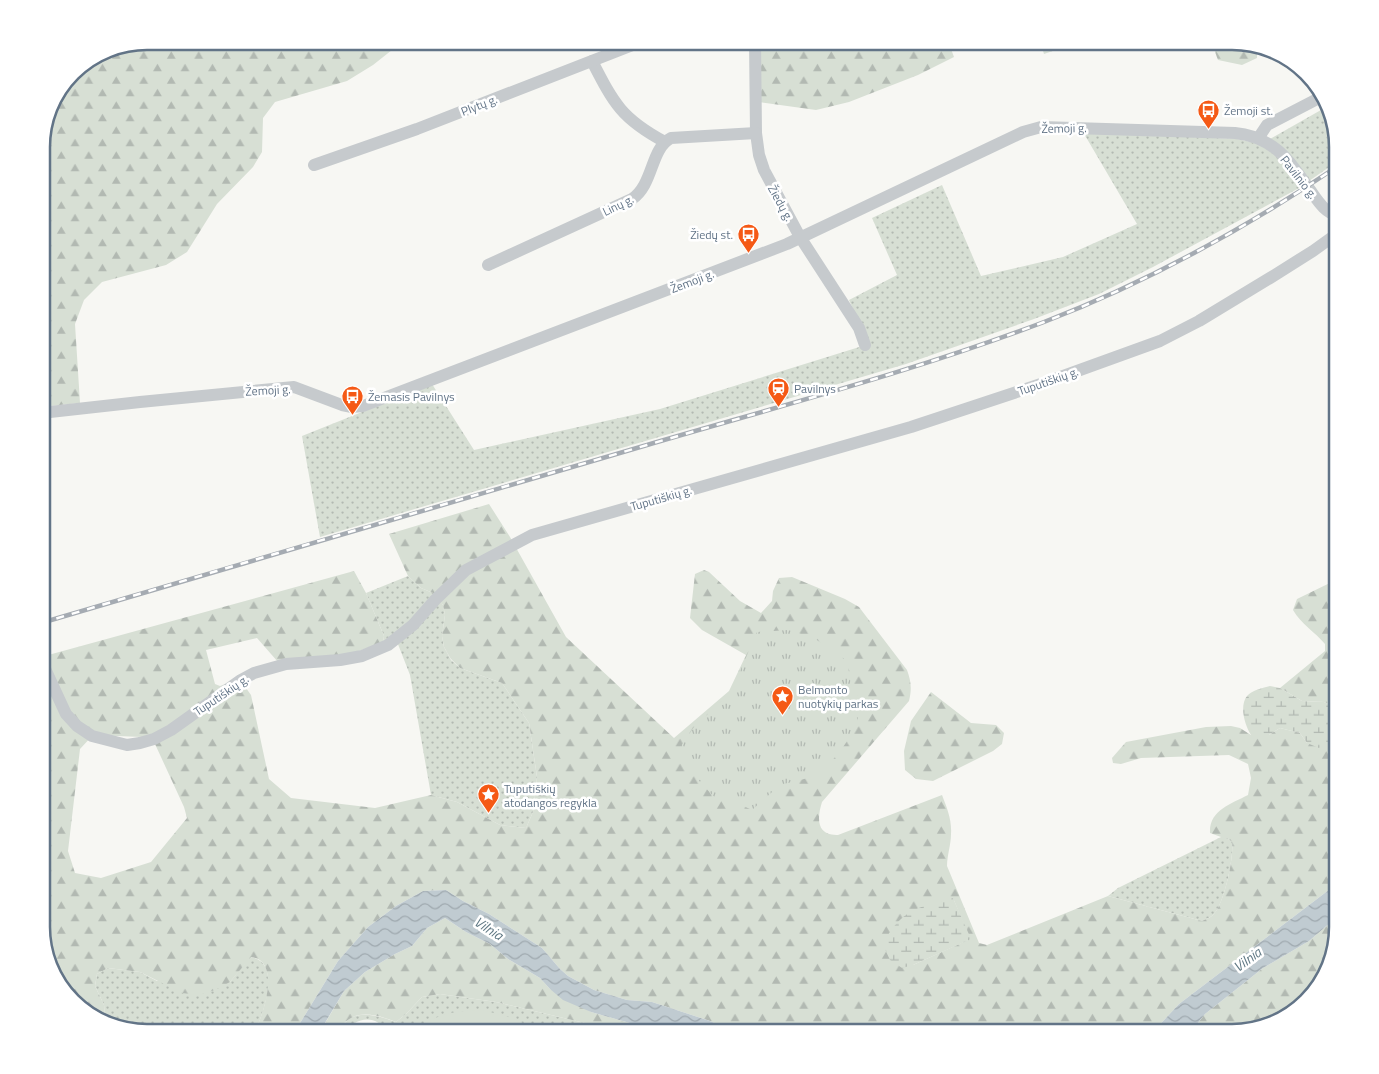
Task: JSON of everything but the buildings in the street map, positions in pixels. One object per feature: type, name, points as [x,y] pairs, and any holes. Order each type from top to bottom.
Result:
[{"type":"street","name":"Plytų g.","points":[[314,165],[416,129],[620,50]]},
{"type":"street","name":"Žiedų g.","points":[[755,50],[756,132],[759,155],[764,170],[800,237],[859,328],[865,346]]},
{"type":"street","points":[[592,61],[610,97],[622,111],[645,131],[665,142],[680,137],[756,132]]},
{"type":"street","points":[[1259,137],[1267,126],[1317,99]]},
{"type":"street","name":"Žemoji g.","points":[[50,413],[140,402],[294,388],[342,405],[352,407],[363,406],[776,248],[944,171],[1023,132],[1041,127],[1235,133],[1259,137]]},
{"type":"street","name":"Pavilnio g.","points":[[1259,137],[1285,156],[1324,210],[1329,212]]},
{"type":"street","name":"Linų g.","points":[[488,265],[639,195],[665,142]]},
{"type":"street","name":"Tuputiškių g.","points":[[50,678],[66,714],[92,736],[127,745],[154,739],[171,730],[241,680],[254,673],[286,664],[340,660],[362,656],[382,648],[413,625],[435,600],[466,570],[532,535],[911,427],[1044,383],[1160,341],[1306,256],[1329,239]]},
{"type":"green space","points":[[392,50],[373,65],[347,81],[275,102],[263,118],[262,152],[253,167],[217,204],[187,252],[166,265],[102,282],[84,300],[75,324],[80,403],[50,406],[50,141],[57,110],[74,83],[93,66],[104,60],[135,51]]},
{"type":"green space","points":[[757,50],[951,50],[954,57],[918,75],[849,102],[816,110],[759,102]]},
{"type":"green space","points":[[1043,50],[1056,50],[1044,54]]},
{"type":"green space","points":[[1214,50],[1257,53],[1257,58],[1242,65],[1218,60]]},
{"type":"green space","points":[[1321,110],[1328,135],[1329,167],[1309,181],[1270,139]]},
{"type":"green space","points":[[1083,132],[1237,139],[1260,144],[1282,160],[1301,187],[1099,294],[1034,319],[906,364],[320,537],[302,436],[432,384],[474,450],[660,409],[869,344],[849,300],[897,275],[872,218],[942,185],[981,276],[1063,257],[1137,224]]},
{"type":"green space","points":[[489,504],[510,537],[566,637],[674,738],[729,691],[746,655],[702,630],[690,618],[695,574],[704,570],[709,572],[740,601],[761,613],[772,601],[773,591],[779,578],[792,577],[845,599],[859,607],[907,670],[911,685],[910,697],[909,701],[822,802],[819,814],[820,825],[826,833],[838,835],[942,795],[951,824],[947,866],[979,943],[987,945],[1108,896],[1202,921],[1213,915],[1221,902],[1230,869],[1232,842],[1226,837],[1210,833],[1211,825],[1217,813],[1248,795],[1251,778],[1248,764],[1229,755],[1141,758],[1121,764],[1113,763],[1112,758],[1126,742],[1206,727],[1231,726],[1240,728],[1251,735],[1269,735],[1280,728],[1300,733],[1307,743],[1329,743],[1329,890],[1179,1004],[1160,1024],[716,1024],[652,1002],[627,1000],[594,990],[568,976],[542,948],[489,914],[446,890],[423,891],[396,906],[368,927],[338,961],[300,1024],[258,1024],[268,990],[268,978],[266,968],[260,961],[251,957],[230,982],[215,990],[199,995],[182,993],[140,972],[108,968],[97,974],[95,986],[104,1005],[105,1014],[93,1008],[74,991],[63,975],[53,952],[50,933],[50,655],[354,571],[366,593],[384,636],[383,643],[349,654],[278,662],[257,638],[206,650],[215,684],[220,686],[228,683],[246,688],[251,695],[269,779],[291,798],[375,808],[431,795],[457,802],[500,825],[526,828],[533,812],[537,777],[529,723],[502,683],[460,668],[451,659],[444,647],[442,636],[445,615],[443,605],[433,593],[421,588],[408,576],[389,534]],"holes":[[[93,735],[142,737],[155,744],[184,807],[187,818],[151,862],[101,878],[75,873],[68,851],[80,749]],[[953,898],[970,939],[913,965]]]},
{"type":"green space","points":[[408,576],[421,588],[433,593],[443,605],[445,615],[442,636],[444,647],[451,660],[460,668],[502,683],[529,723],[537,777],[533,812],[526,828],[500,825],[457,802],[431,795],[410,675],[394,634],[383,643],[384,636],[366,593]]},
{"type":"green space","points":[[1329,583],[1329,704],[1302,701],[1280,688],[1325,651],[1325,644],[1300,620],[1293,610],[1297,599]]},
{"type":"green space","name":"Belmonto nuotykių parkas","points":[[788,630],[814,638],[847,661],[851,685],[862,704],[854,731],[820,775],[780,785],[752,810],[739,804],[715,798],[691,772],[679,749],[694,727],[731,692],[757,632]]},
{"type":"green space","points":[[1270,686],[1280,688],[1302,701],[1329,704],[1329,743],[1319,748],[1307,743],[1300,733],[1280,728],[1269,735],[1251,735],[1244,716],[1243,705],[1247,696]]},
{"type":"green space","points":[[931,692],[971,723],[996,725],[1004,733],[1002,744],[993,751],[933,781],[916,779],[905,770],[904,751],[911,721]]},
{"type":"green space","points":[[1221,837],[1226,837],[1232,842],[1231,859],[1221,902],[1217,910],[1209,918],[1202,921],[1108,896],[1118,888]]},
{"type":"green space","points":[[953,898],[971,939],[902,968],[890,960],[883,945],[889,933],[903,917],[930,904]]},
{"type":"green space","points":[[445,918],[466,932],[490,944],[508,959],[540,978],[550,989],[591,1012],[633,1024],[589,1024],[496,1002],[440,994],[422,997],[396,1022],[380,1017],[358,1015],[344,1024],[325,1024],[344,991],[365,972],[412,946],[427,928]]},
{"type":"green space","points":[[1329,924],[1326,952],[1322,964],[1309,986],[1291,1004],[1275,1014],[1257,1021],[1232,1024],[1197,1024],[1205,1014],[1263,968],[1309,941]]},
{"type":"green space","points":[[250,957],[260,961],[266,968],[268,990],[258,1024],[147,1024],[122,1021],[105,1014],[104,1005],[95,986],[97,974],[108,968],[140,972],[157,981],[230,982]]},
{"type":"green space","points":[[440,994],[496,1002],[589,1024],[379,1024],[366,1019],[354,1024],[344,1024],[354,1016],[360,1015],[372,1015],[396,1022],[422,997]]},
{"type":"green space","points":[[478,1010],[494,1013],[510,1017],[525,1024],[427,1024],[436,1018],[461,1011]]},
{"type":"water","name":"Vilnia","points":[[446,890],[489,914],[542,948],[568,976],[594,990],[627,1000],[652,1002],[716,1024],[633,1024],[591,1012],[563,1000],[540,978],[508,959],[490,944],[466,932],[445,918],[427,928],[412,946],[365,972],[344,991],[324,1024],[300,1024],[338,961],[368,927],[396,906],[423,891]]},
{"type":"water","name":"Vilnia","points":[[1329,890],[1329,924],[1309,941],[1263,968],[1205,1014],[1197,1024],[1160,1024],[1179,1004]]},
{"type":"railway","points":[[50,620],[847,387],[995,340],[1083,306],[1158,271],[1232,232],[1329,172]]},
{"type":"place","name":"Žemoji st.","points":[[1208,129]]},
{"type":"place","name":"Žiedų st.","points":[[749,253]]},
{"type":"place","name":"Pavilnys","points":[[778,407]]},
{"type":"place","name":"Žemasis Pavilnys","points":[[352,415]]},
{"type":"place","name":"Belmonto nuotykių parkas","points":[[782,715]]},
{"type":"place","name":"Tuputiškių atodangos regykla","points":[[488,814]]}]
